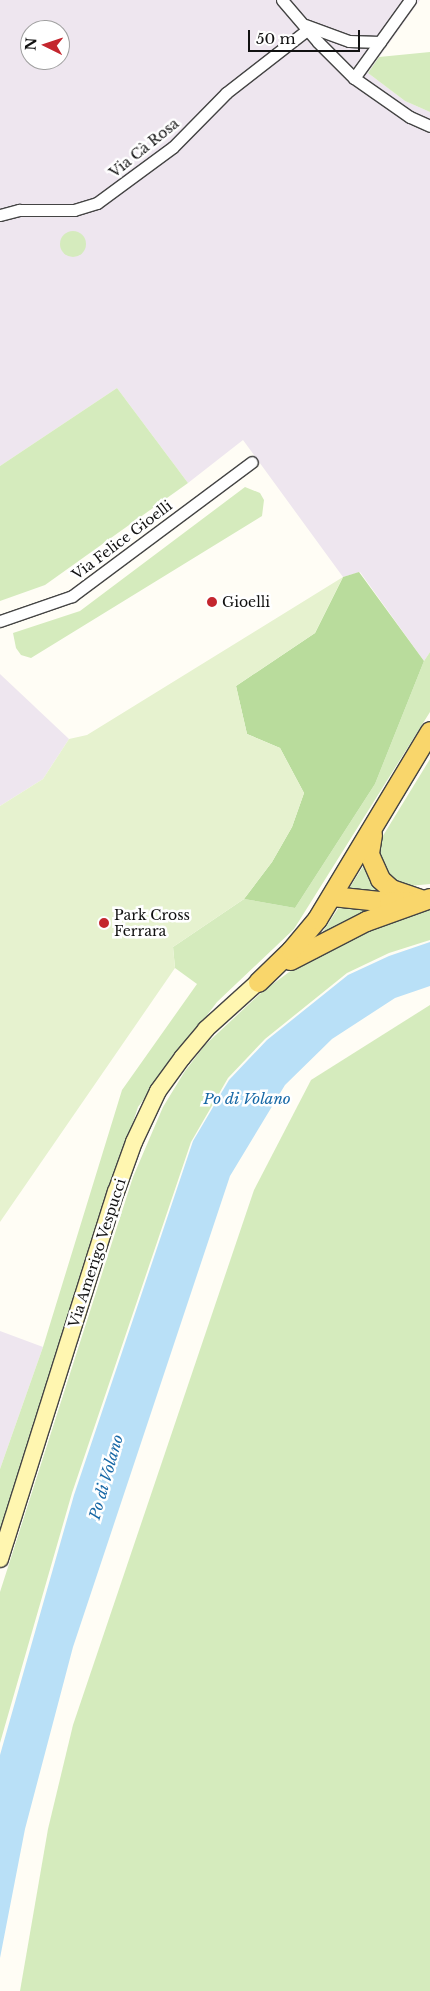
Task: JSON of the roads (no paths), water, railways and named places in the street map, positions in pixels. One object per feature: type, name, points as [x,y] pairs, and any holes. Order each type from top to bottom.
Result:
[{"type":"main road","points":[[258,982],[302,938],[332,896],[430,732]]},
{"type":"main road","points":[[373,828],[369,854],[380,879],[391,889],[426,899]]},
{"type":"main road","points":[[332,896],[389,902],[426,899]]},
{"type":"main road","points":[[258,982],[305,950],[366,921],[426,899]]},
{"type":"main road","name":"Via Amerigo Vespucci","points":[[0,1559],[116,1192],[134,1142],[158,1091],[182,1058],[218,1017],[258,982]]},
{"type":"street","points":[[282,0],[304,27],[354,78],[410,117],[430,126]]},
{"type":"street","points":[[354,78],[410,0]]},
{"type":"street","points":[[304,27],[349,42],[380,42]]},
{"type":"street","name":"Via Cà Rosa","points":[[0,215],[19,210],[74,210],[97,203],[172,147],[226,93],[304,27]]},
{"type":"street","name":"Via Felice Gioelli","points":[[0,621],[72,596],[252,462]]},
{"type":"water","name":"Po di Volano","points":[[430,942],[430,986],[395,998],[332,1039],[285,1085],[230,1176],[73,1647],[25,1829],[0,1958],[0,1755],[74,1495],[193,1141],[229,1080],[267,1040],[348,975],[389,956]]},
{"type":"place","name":"Gioelli","points":[[212,602]]},
{"type":"place","name":"Park Cross Ferrara","points":[[104,923]]}]
